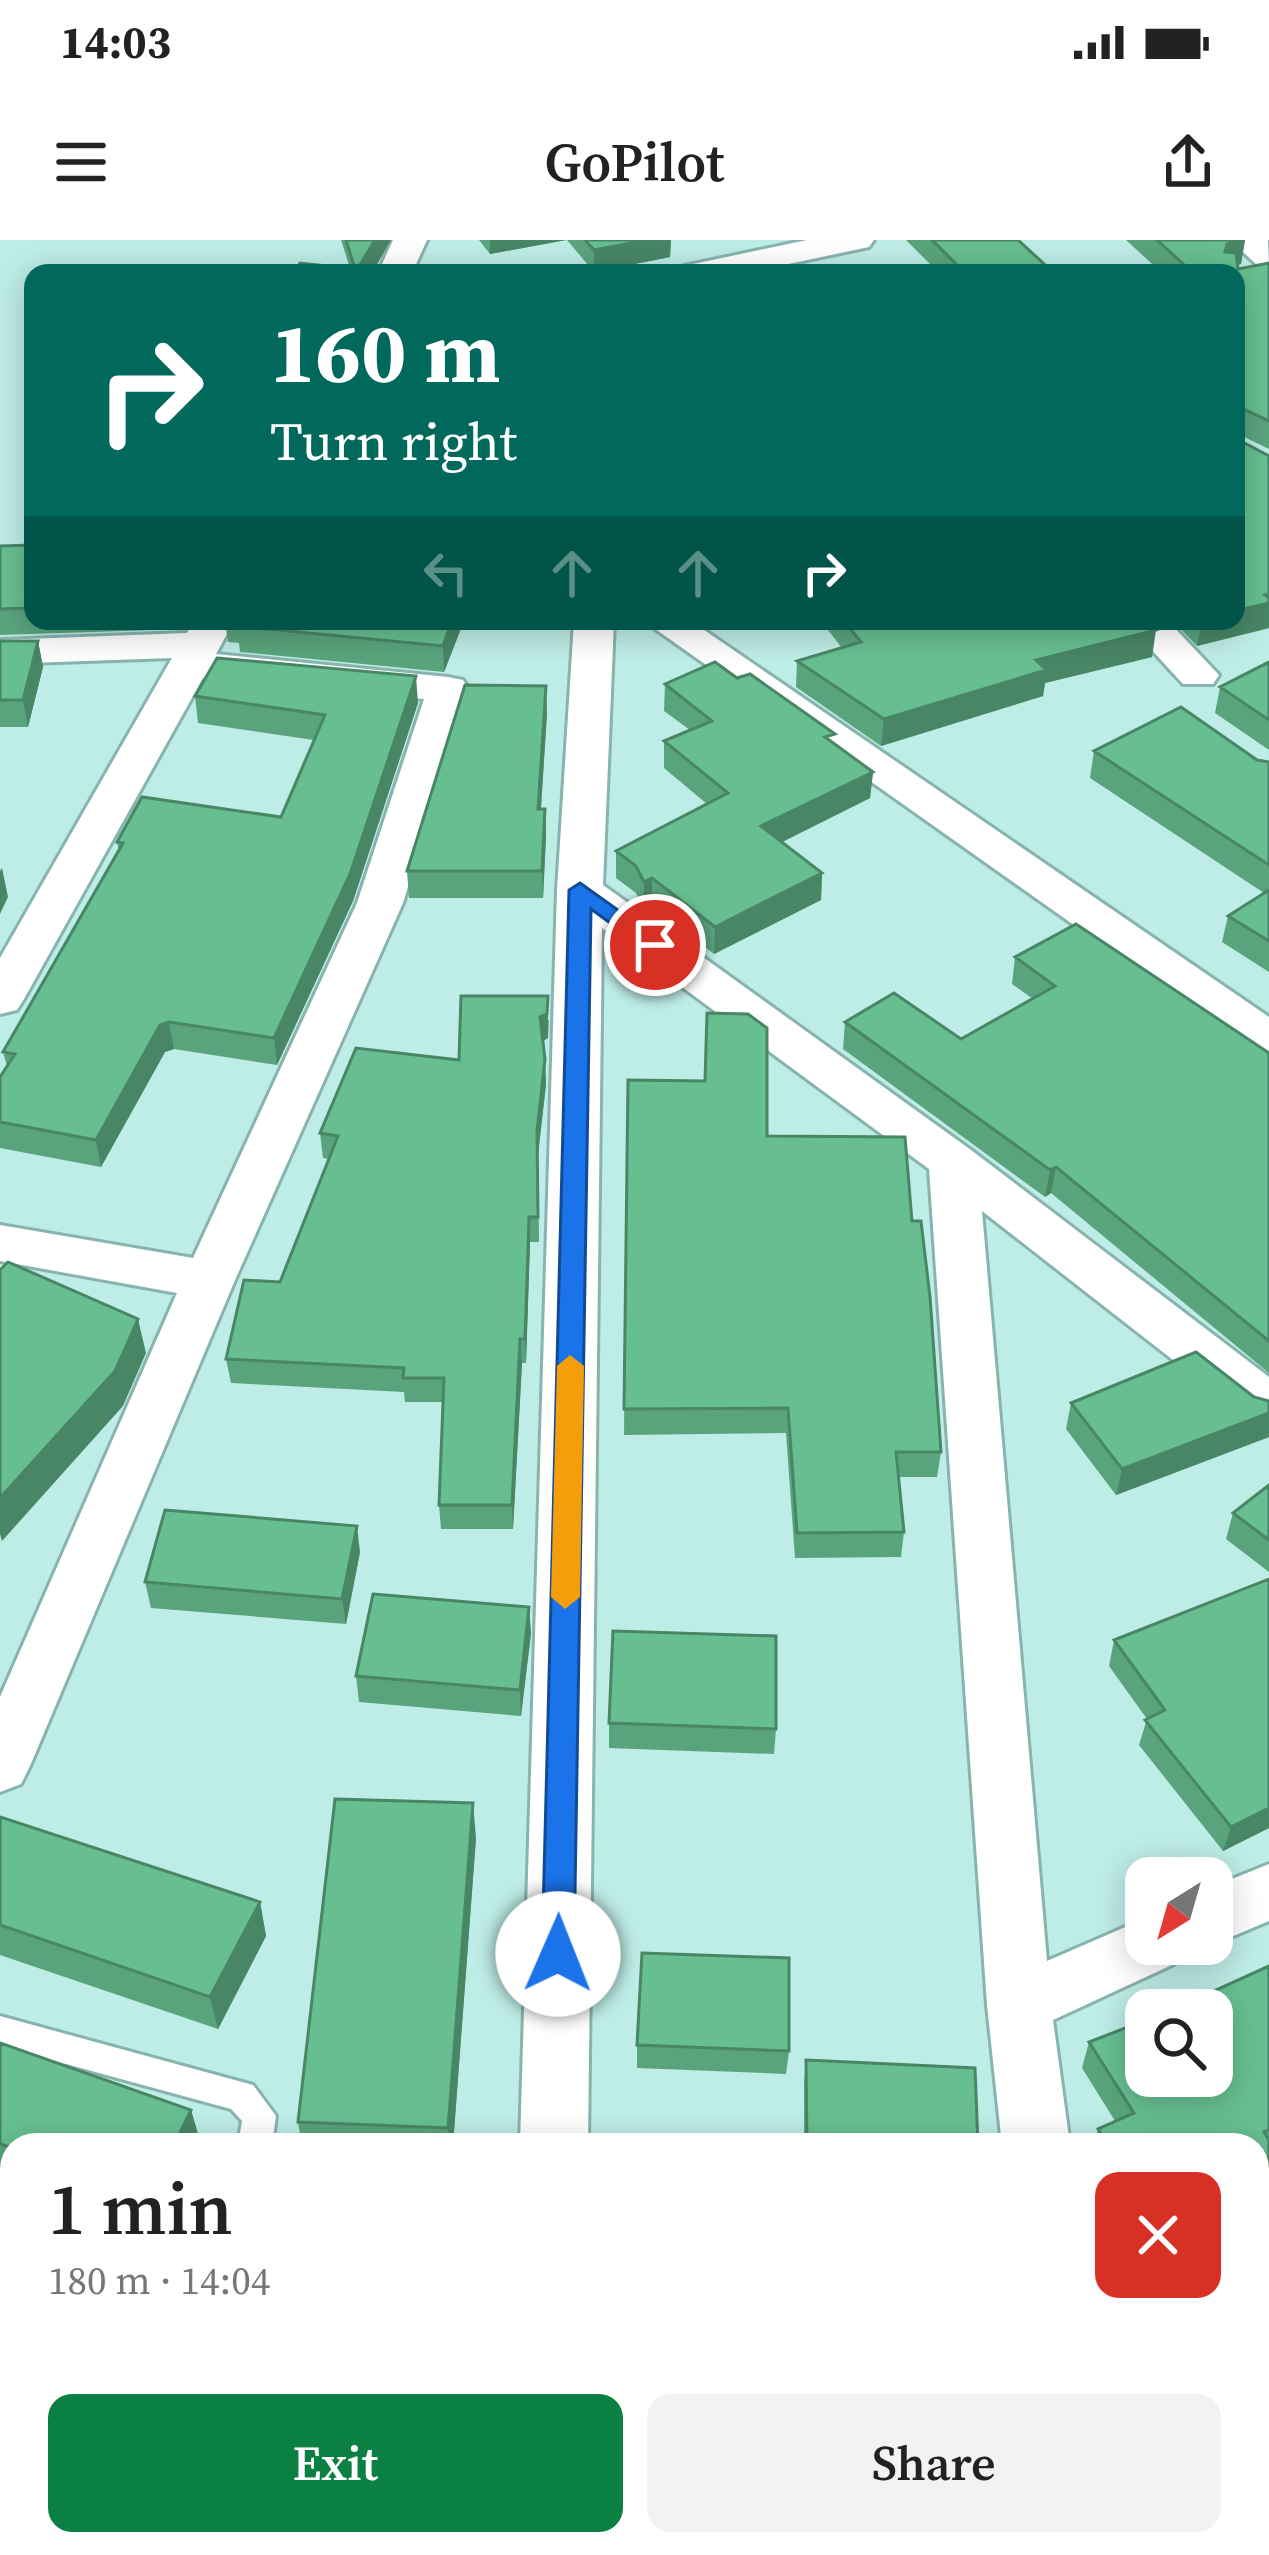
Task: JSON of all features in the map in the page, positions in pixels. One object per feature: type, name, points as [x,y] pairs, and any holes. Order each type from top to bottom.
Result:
[{"type":"street","points":[[740,264],[857,240]]},
{"type":"street","points":[[1247,240],[1269,258]]},
{"type":"street","points":[[554,2133],[580,890],[565,693],[590,630]]},
{"type":"street","points":[[677,630],[1269,1040]]},
{"type":"street","points":[[1153,630],[1198,675]]},
{"type":"street","points":[[0,652],[202,643],[448,688],[495,691]]},
{"type":"street","points":[[0,999],[202,643]]},
{"type":"street","points":[[0,1766],[209,1280],[380,903],[448,688]]},
{"type":"street","points":[[580,890],[953,1162],[1269,1406]]},
{"type":"street","points":[[953,1162],[1018,2005],[1034,2133]]},
{"type":"street","points":[[0,1243],[209,1280]]},
{"type":"street","points":[[1233,1907],[1269,1891]]},
{"type":"street","points":[[1018,2005],[1125,1956]]},
{"type":"lane","points":[[0,2031],[241,2096],[259,2116],[257,2133]]},
{"type":"building","points":[[346,240],[375,240],[360,264],[353,264]]},
{"type":"building","points":[[585,240],[647,240],[594,250]]},
{"type":"building","points":[[932,240],[1018,240],[1044,264],[956,264]]},
{"type":"building","points":[[1157,240],[1243,240],[1227,244],[1225,252],[1236,253],[1237,264],[1183,264]]},
{"type":"building","points":[[1269,263],[1269,421],[1245,410],[1245,268]]},
{"type":"building","points":[[1245,443],[1269,456],[1269,594],[1265,595],[1269,603],[1245,609]]},
{"type":"building","points":[[24,545],[24,608],[0,609],[0,546]]},
{"type":"building","points":[[277,630],[449,630],[443,646]]},
{"type":"building","points":[[851,630],[1156,630],[1036,660],[1046,670],[884,719],[797,661],[861,642]]},
{"type":"building","points":[[0,641],[38,641],[23,700],[0,700]]},
{"type":"building","points":[[217,658],[416,676],[350,874],[274,1038],[169,1022],[160,1025],[96,1140],[0,1122],[0,1077],[15,1054],[3,1052],[123,843],[117,842],[142,797],[281,817],[325,715],[195,696]]},
{"type":"building","points":[[715,662],[737,678],[750,674],[835,734],[825,737],[873,772],[761,826],[822,873],[715,927],[652,878],[644,882],[636,866],[616,851],[728,793],[664,741],[712,721],[665,684]]},
{"type":"building","points":[[1269,662],[1269,720],[1220,687]]},
{"type":"building","points":[[465,685],[546,686],[538,809],[545,809],[542,871],[407,871]]},
{"type":"building","points":[[1181,707],[1257,760],[1269,762],[1269,865],[1094,751]]},
{"type":"building","points":[[1269,890],[1269,941],[1228,916]]},
{"type":"building","points":[[1076,924],[1269,1053],[1269,1341],[1056,1167],[1050,1170],[845,1022],[894,993],[961,1039],[1055,986],[1015,957]]},
{"type":"building","points":[[461,996],[548,996],[547,1014],[540,1017],[545,1059],[537,1131],[538,1217],[529,1217],[512,1505],[439,1505],[444,1378],[403,1378],[404,1368],[226,1359],[244,1280],[280,1282],[338,1136],[320,1133],[356,1048],[459,1060]]},
{"type":"building","points":[[707,1013],[748,1014],[767,1028],[767,1136],[905,1137],[912,1221],[921,1221],[930,1297],[941,1452],[896,1452],[904,1532],[797,1533],[788,1408],[624,1409],[628,1080],[705,1081]]},
{"type":"building","points":[[8,1262],[138,1319],[115,1371],[0,1498],[0,1270]]},
{"type":"building","points":[[1196,1352],[1254,1397],[1269,1401],[1269,1413],[1122,1469],[1071,1403]]},
{"type":"building","points":[[1269,1485],[1269,1540],[1233,1513]]},
{"type":"building","points":[[165,1510],[357,1526],[342,1599],[145,1582]]},
{"type":"building","points":[[1269,1579],[1269,1808],[1231,1827],[1145,1720],[1165,1710],[1114,1640]]},
{"type":"building","points":[[373,1594],[529,1607],[520,1690],[356,1676]]},
{"type":"building","points":[[613,1631],[776,1636],[776,1729],[609,1723]]},
{"type":"building","points":[[335,1799],[473,1803],[448,2128],[298,2122]]},
{"type":"building","points":[[0,1817],[260,1902],[210,1997],[0,1925]]},
{"type":"building","points":[[642,1953],[789,1958],[789,2051],[637,2045]]},
{"type":"building","points":[[1269,1966],[1269,2130],[1100,2133],[1098,2129],[1134,2113],[1089,2042],[1125,2028],[1125,2097],[1233,2097],[1233,1989],[1218,1989]]},
{"type":"building","points":[[0,2043],[191,2110],[180,2133],[0,2133]]},
{"type":"building","points":[[806,2060],[975,2068],[978,2133],[807,2133]]},
{"type":"slow traffic","points":[[565,1597],[570,1366]]},
{"type":"route","points":[[558,1954],[580,890],[655,945]]}]
